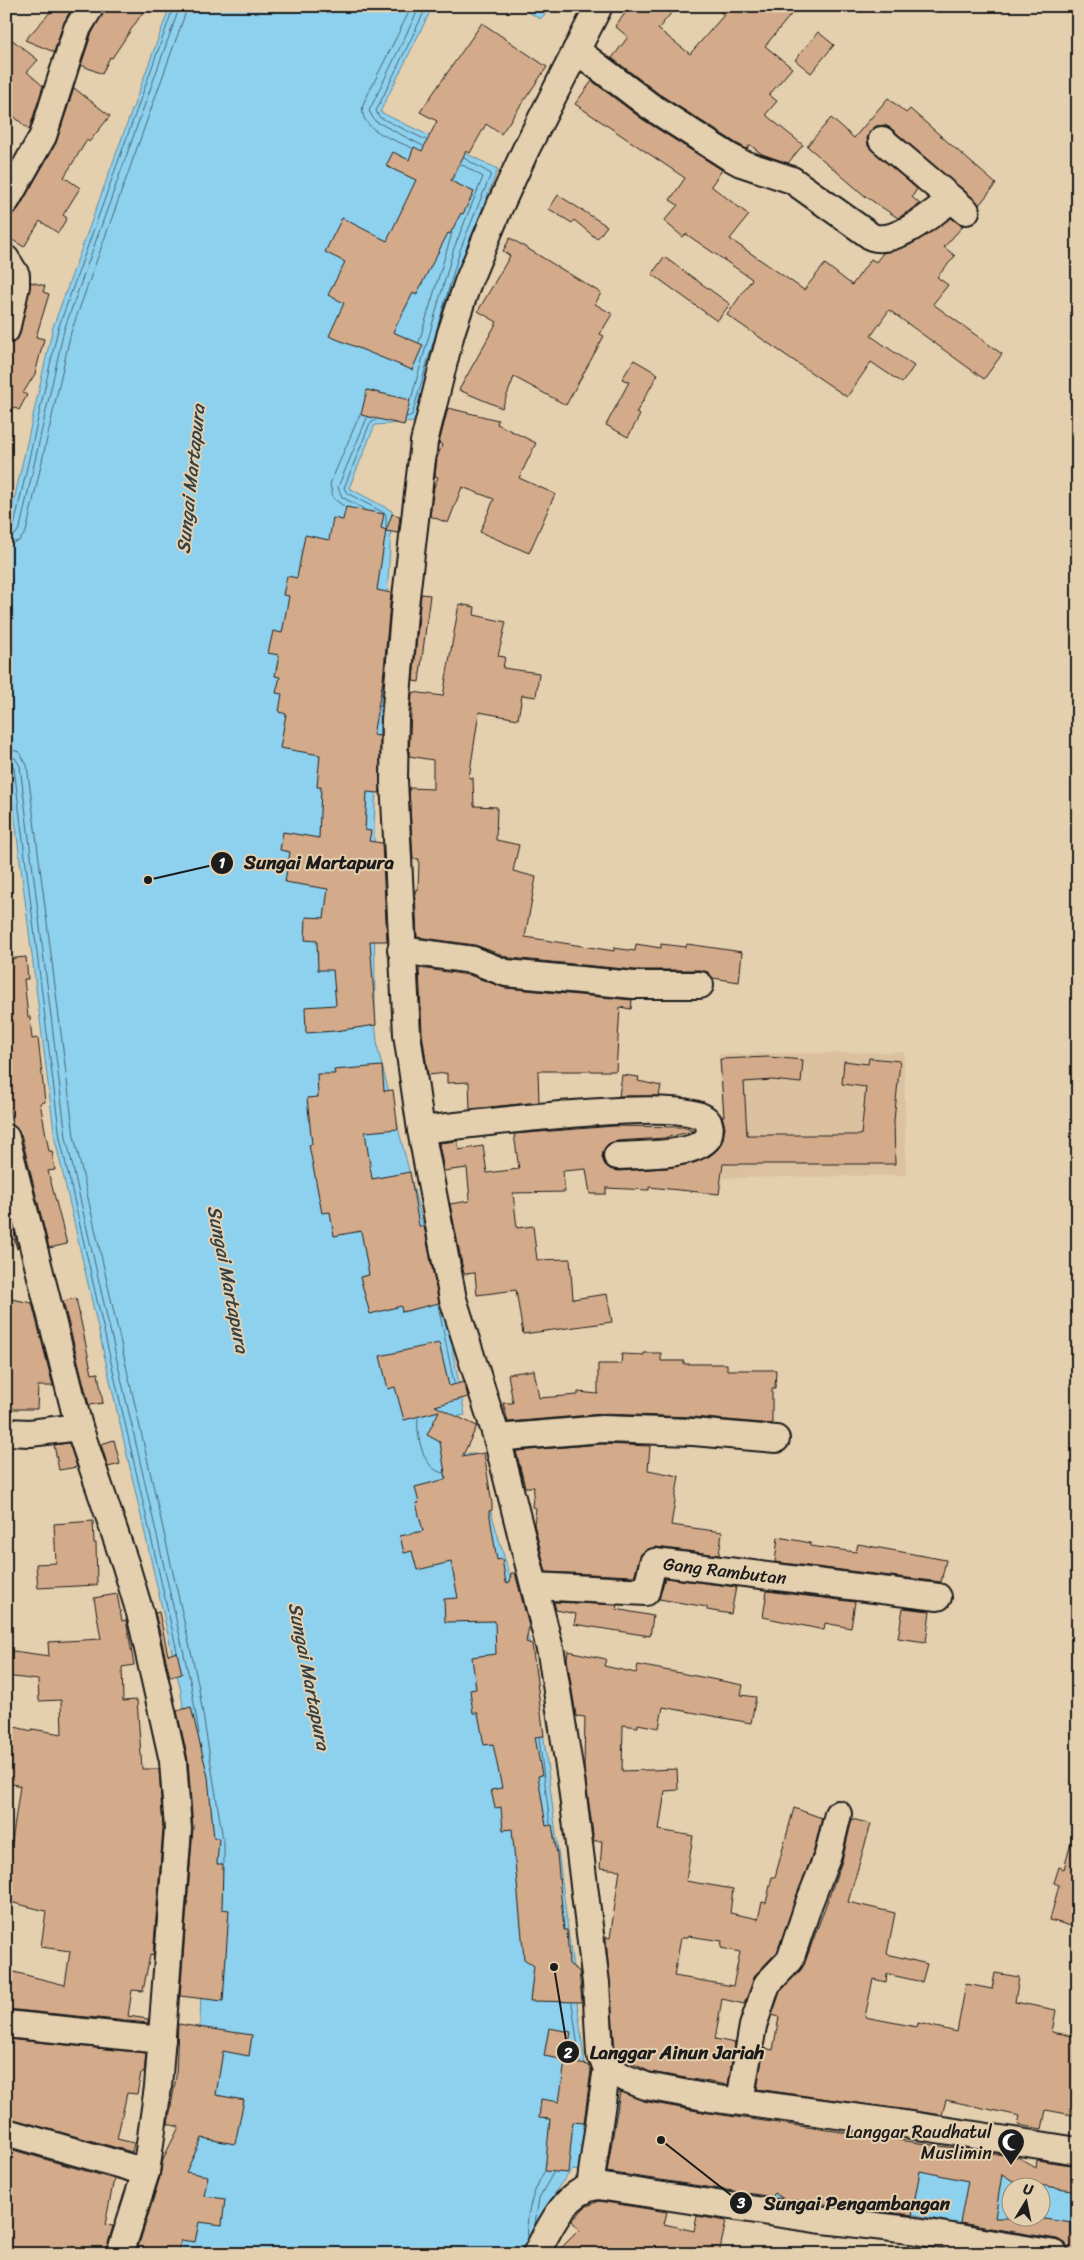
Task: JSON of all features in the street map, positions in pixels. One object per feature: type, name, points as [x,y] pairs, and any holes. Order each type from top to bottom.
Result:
[{"type":"street","points":[[6,201],[43,136],[76,29],[91,6]]},
{"type":"street","points":[[536,2254],[560,2212],[590,2183],[605,2079],[598,2040],[596,1983],[571,1779],[551,1653],[497,1438],[453,1299],[421,1130],[407,1034],[401,950],[394,780],[395,719],[404,614],[424,442],[451,333],[468,282],[526,149],[599,6]]},
{"type":"street","points":[[576,50],[650,106],[728,156],[741,163],[792,180],[872,237],[882,239],[898,234],[959,205],[882,140]]},
{"type":"street","points":[[6,259],[16,275],[16,286],[6,330]]},
{"type":"street","points":[[401,950],[473,960],[506,973],[617,984],[700,985]]},
{"type":"street","points":[[421,1130],[536,1117],[629,1110],[691,1113],[706,1118],[709,1123],[708,1138],[695,1148],[681,1151],[617,1156]]},
{"type":"street","points":[[6,1138],[78,1427],[129,1575],[173,1761],[178,1829],[158,2087],[146,2172],[120,2254]]},
{"type":"street","points":[[6,1432],[30,1433],[78,1427]]},
{"type":"street","points":[[497,1438],[602,1429],[693,1432],[776,1439]]},
{"type":"street","name":"Gang Rambutan","points":[[534,1586],[646,1592],[653,1563],[655,1562],[938,1597]]},
{"type":"street","points":[[740,2101],[753,2026],[767,1984],[790,1960],[809,1903],[828,1855],[838,1814]]},
{"type":"street","points":[[6,2024],[162,2040]]},
{"type":"street","points":[[605,2079],[625,2078],[646,2086],[1078,2151]]},
{"type":"street","points":[[6,2132],[146,2172]]},
{"type":"street","points":[[590,2183],[815,2219],[910,2230],[1055,2254]]},
{"type":"shaded area","points":[[904,1052],[906,1175],[724,1178],[719,1054]]},
{"type":"water","points":[[170,6],[433,6],[380,112],[498,169],[465,252],[416,422],[375,425],[349,488],[392,511],[374,823],[375,1022],[378,1050],[445,1311],[465,1415],[436,1421],[443,1455],[474,1454],[534,1659],[587,2081],[606,2099],[704,2121],[1078,2176],[1078,2245],[1011,2235],[835,2198],[793,2193],[774,2199],[573,2170],[557,2189],[550,2208],[548,2229],[550,2254],[158,2254],[197,2108],[206,1850],[180,1687],[55,1139],[6,748],[6,536],[53,327]]},
{"type":"water","points":[[519,6],[553,6],[540,19]]},
{"type":"building","points":[[56,6],[73,6],[63,24],[54,52],[25,40]]},
{"type":"building","points":[[106,6],[147,6],[112,58],[110,57],[102,74],[81,65],[91,35]]},
{"type":"building","points":[[631,6],[677,6],[658,29],[690,54],[724,15],[713,6],[798,6],[765,46],[792,68],[769,95],[777,101],[767,113],[767,116],[803,145],[788,163],[762,154],[750,145],[747,149],[736,143],[659,94],[612,58],[628,37],[615,26]]},
{"type":"building","points":[[482,23],[547,67],[501,134],[486,124],[470,153],[466,151],[451,181],[474,192],[463,214],[461,213],[450,234],[448,233],[416,295],[413,293],[393,332],[423,345],[412,370],[329,336],[344,303],[328,295],[345,262],[325,252],[342,218],[387,241],[416,180],[386,166],[393,152],[409,160],[414,147],[422,151],[437,121],[420,112]]},
{"type":"building","points":[[818,32],[834,45],[811,73],[795,60]]},
{"type":"building","points":[[6,35],[38,60],[27,72],[43,86],[29,130],[6,109]]},
{"type":"building","points":[[592,81],[642,119],[722,170],[711,186],[749,215],[730,239],[804,290],[825,264],[852,285],[871,259],[876,262],[883,253],[910,245],[951,218],[963,226],[944,247],[955,256],[937,277],[948,285],[933,304],[1002,354],[984,379],[889,310],[871,336],[914,366],[902,383],[871,362],[847,397],[727,315],[752,279],[686,234],[683,237],[664,221],[678,205],[670,200],[685,178],[575,104]]},
{"type":"building","points":[[74,88],[110,116],[89,142],[87,140],[64,177],[80,188],[63,215],[67,218],[58,233],[40,221],[24,247],[6,236],[6,221],[19,208],[56,143]]},
{"type":"building","points":[[888,98],[906,113],[910,109],[996,184],[979,205],[885,125],[876,126],[870,131],[867,138],[868,146],[917,189],[912,197],[920,204],[898,218],[865,196],[807,146],[831,118],[854,138]]},
{"type":"building","points":[[6,153],[13,158],[6,170]]},
{"type":"building","points":[[558,195],[607,226],[597,239],[574,220],[572,223],[549,209]]},
{"type":"building","points":[[510,238],[601,293],[595,304],[612,314],[600,334],[604,336],[566,405],[514,377],[502,408],[459,390],[497,322],[478,311],[510,256],[503,251]]},
{"type":"building","points":[[664,257],[730,304],[717,321],[652,274]]},
{"type":"building","points":[[31,282],[45,286],[43,292],[49,294],[36,337],[44,339],[35,374],[23,393],[27,395],[19,410],[13,407],[6,418],[6,345],[17,340],[20,334]]},
{"type":"building","points":[[634,360],[658,374],[636,413],[640,415],[628,437],[606,425],[629,382],[622,379]]},
{"type":"building","points":[[367,390],[410,400],[404,425],[361,415]]},
{"type":"building","points":[[448,408],[498,420],[497,424],[536,443],[519,478],[555,494],[529,553],[480,532],[494,499],[462,487],[448,523],[430,516],[434,487],[438,477],[435,476],[437,458],[442,445],[439,443]]},
{"type":"building","points":[[346,507],[384,514],[381,528],[386,530],[377,590],[391,593],[383,680],[373,735],[380,736],[380,790],[379,793],[367,792],[365,830],[371,831],[369,841],[382,843],[387,941],[370,941],[376,1025],[306,1033],[305,1007],[336,1005],[333,970],[318,970],[317,941],[305,940],[306,917],[324,918],[328,889],[285,882],[290,852],[280,850],[283,832],[319,838],[321,787],[317,787],[320,755],[280,748],[286,714],[279,712],[282,694],[276,693],[280,677],[275,676],[279,655],[268,653],[273,631],[282,633],[289,596],[283,595],[287,576],[297,578],[305,535],[329,540],[333,518],[343,520]]},
{"type":"building","points":[[392,514],[400,516],[398,533],[386,531]]},
{"type":"building","points":[[421,594],[430,595],[419,682],[413,681]]},
{"type":"building","points":[[459,604],[475,607],[474,615],[506,622],[498,656],[505,657],[503,668],[539,673],[536,697],[522,695],[518,719],[479,712],[469,778],[473,778],[474,806],[497,807],[496,840],[519,845],[513,871],[536,877],[525,937],[614,951],[614,948],[635,951],[636,944],[661,948],[661,944],[686,947],[687,944],[742,952],[739,982],[713,978],[708,972],[700,970],[635,970],[510,958],[475,945],[417,937],[415,890],[418,890],[419,859],[413,859],[409,788],[433,789],[433,760],[409,756],[412,692],[443,696]]},
{"type":"building","points":[[26,957],[28,979],[24,979],[28,1017],[30,1017],[32,1039],[38,1038],[45,1102],[40,1103],[49,1151],[52,1151],[55,1170],[48,1171],[67,1244],[49,1248],[21,1134],[12,1125],[9,1108],[6,1109],[6,959]]},
{"type":"building","points":[[419,968],[469,975],[505,988],[632,1000],[631,1009],[620,1007],[616,1071],[538,1071],[539,1102],[470,1109],[469,1082],[447,1083],[447,1073],[428,1075],[422,1033]]},
{"type":"building","points":[[769,1057],[803,1060],[801,1083],[772,1080],[744,1082],[747,1135],[861,1135],[866,1087],[842,1084],[844,1061],[868,1064],[869,1058],[900,1061],[894,1121],[895,1164],[723,1164],[719,1194],[649,1187],[649,1190],[606,1188],[606,1194],[590,1194],[586,1169],[563,1171],[565,1192],[513,1193],[517,1228],[533,1226],[537,1260],[570,1259],[573,1299],[607,1294],[612,1322],[523,1334],[516,1290],[477,1295],[475,1273],[464,1274],[450,1204],[469,1201],[470,1199],[467,1168],[444,1171],[439,1143],[458,1141],[459,1150],[483,1146],[487,1173],[519,1169],[514,1134],[614,1126],[683,1127],[694,1131],[664,1138],[616,1141],[608,1144],[604,1149],[602,1157],[605,1165],[610,1169],[618,1171],[667,1168],[694,1163],[710,1156],[718,1149],[723,1139],[725,1127],[722,1116],[724,1116],[720,1059]]},
{"type":"building","points":[[382,1066],[384,1091],[393,1090],[398,1129],[365,1132],[372,1179],[410,1172],[419,1226],[424,1226],[439,1303],[402,1312],[401,1306],[370,1314],[360,1277],[369,1275],[361,1231],[334,1236],[330,1212],[322,1213],[309,1145],[312,1144],[307,1098],[318,1097],[317,1074],[335,1074],[334,1070]]},
{"type":"building","points":[[622,1075],[639,1077],[638,1081],[661,1086],[659,1096],[619,1096]]},
{"type":"building","points":[[6,1200],[18,1249],[14,1239],[6,1239]]},
{"type":"building","points":[[6,1298],[32,1303],[53,1386],[38,1386],[37,1409],[6,1409]]},
{"type":"building","points":[[76,1298],[92,1374],[98,1373],[103,1403],[89,1405],[63,1301]]},
{"type":"building","points":[[439,1343],[449,1386],[464,1382],[468,1397],[435,1406],[477,1426],[462,1457],[484,1453],[492,1504],[492,1510],[489,1511],[497,1560],[502,1559],[506,1583],[510,1582],[511,1573],[515,1573],[529,1626],[526,1642],[532,1644],[544,1736],[535,1737],[542,1775],[538,1776],[546,1826],[552,1825],[557,1854],[564,1930],[567,1930],[569,1964],[579,1971],[582,2002],[530,2001],[534,1966],[524,1959],[512,1829],[503,1830],[501,1807],[495,1808],[491,1790],[502,1788],[493,1744],[484,1745],[478,1713],[473,1713],[470,1690],[476,1689],[472,1657],[496,1654],[495,1621],[445,1622],[444,1599],[458,1598],[451,1562],[417,1570],[412,1551],[404,1553],[400,1536],[423,1531],[416,1503],[419,1503],[415,1487],[446,1479],[440,1442],[427,1435],[439,1411],[404,1420],[395,1387],[388,1389],[380,1356]]},
{"type":"building","points":[[644,1353],[661,1353],[661,1361],[684,1361],[684,1364],[727,1364],[727,1370],[776,1370],[775,1388],[772,1388],[772,1424],[694,1417],[602,1414],[508,1422],[503,1403],[513,1403],[508,1374],[534,1370],[539,1398],[578,1395],[578,1392],[598,1394],[598,1364],[621,1364],[622,1354],[644,1355]]},
{"type":"building","points":[[114,1440],[120,1464],[108,1467],[101,1444]]},
{"type":"building","points":[[69,1443],[77,1467],[59,1470],[54,1445]]},
{"type":"building","points":[[602,1444],[650,1446],[648,1470],[679,1476],[671,1525],[722,1532],[719,1555],[656,1547],[648,1549],[641,1554],[634,1576],[546,1572],[534,1524],[536,1508],[532,1507],[534,1487],[525,1487],[516,1451]]},
{"type":"building","points":[[93,1521],[94,1543],[96,1543],[97,1585],[38,1588],[36,1564],[56,1563],[54,1524]]},
{"type":"building","points":[[778,1537],[811,1543],[810,1546],[856,1552],[858,1544],[946,1560],[941,1582],[775,1562]]},
{"type":"building","points":[[665,1578],[736,1587],[731,1614],[707,1610],[707,1607],[659,1599]]},
{"type":"building","points":[[767,1591],[855,1602],[851,1628],[825,1623],[824,1630],[763,1617]]},
{"type":"building","points":[[117,1594],[122,1621],[126,1620],[134,1665],[122,1667],[123,1701],[137,1700],[142,1769],[159,1769],[163,1829],[153,1956],[150,1955],[143,1991],[132,1990],[128,2016],[148,2019],[148,2023],[6,2009],[6,1970],[65,1985],[70,1951],[41,1947],[46,1911],[6,1901],[6,1841],[12,1842],[20,1786],[6,1782],[6,1725],[32,1731],[32,1729],[62,1734],[61,1700],[39,1701],[38,1680],[6,1676],[6,1650],[49,1656],[48,1642],[101,1639],[94,1598]]},
{"type":"building","points":[[554,1602],[617,1605],[616,1609],[653,1616],[650,1636],[574,1624],[576,1614],[556,1610]]},
{"type":"building","points":[[903,1608],[930,1611],[926,1642],[898,1638]]},
{"type":"building","points":[[159,1612],[168,1655],[177,1652],[182,1674],[170,1677],[155,1613]]},
{"type":"building","points":[[568,1651],[606,1659],[604,1666],[636,1673],[638,1665],[743,1685],[741,1695],[756,1697],[751,1723],[663,1707],[659,1728],[638,1724],[638,1727],[623,1725],[622,1771],[677,1769],[678,1790],[665,1791],[659,1830],[693,1836],[686,1881],[733,1889],[730,1913],[758,1919],[762,1902],[766,1903],[772,1877],[775,1877],[794,1808],[822,1818],[814,1850],[777,1952],[756,1974],[744,2004],[722,1999],[715,2039],[735,2043],[728,2085],[650,2072],[618,2056],[615,2050],[606,1937],[610,1938],[620,1870],[600,1868],[602,1841],[594,1841],[584,1768],[585,1717],[576,1716],[567,1659]],"holes":[[[688,1936],[722,1941],[721,1948],[740,1952],[733,1986],[674,1976],[681,1938],[687,1938]]]},
{"type":"building","points":[[191,1707],[208,1777],[214,1838],[219,1838],[217,1864],[223,1864],[222,1909],[229,1910],[223,2001],[180,1996],[193,1828],[188,1760],[177,1711]]},
{"type":"building","points":[[852,1819],[871,1824],[848,1902],[895,1913],[887,1954],[927,1964],[922,1982],[887,1974],[886,1982],[873,1979],[865,2017],[917,2027],[918,2023],[957,2032],[966,1984],[992,1989],[995,1973],[1019,1977],[1015,2002],[1056,2010],[1052,2032],[1078,2037],[1078,2116],[1046,2110],[1042,2129],[1018,2125],[1020,2116],[946,2100],[942,2115],[757,2089],[764,2048],[773,2050],[779,2017],[772,2015],[780,1992],[804,1965],[842,1861]]},
{"type":"building","points":[[1073,1835],[1078,1836],[1078,1928],[1050,1920],[1059,1885],[1054,1883],[1059,1867],[1064,1869]]},
{"type":"building","points":[[178,2024],[252,2035],[249,2056],[223,2051],[216,2095],[244,2100],[235,2144],[202,2138],[186,2172],[208,2176],[204,2196],[225,2199],[222,2225],[199,2222],[195,2242],[181,2240],[178,2254],[136,2254],[160,2177],[163,2159],[179,2127],[168,2124],[176,2077]]},
{"type":"building","points":[[549,2028],[571,2032],[566,2060],[544,2056]]},
{"type":"building","points":[[6,2039],[146,2053],[144,2073],[141,2073],[137,2094],[127,2093],[117,2139],[134,2143],[132,2152],[6,2117]]},
{"type":"building","points":[[565,2062],[589,2065],[591,2070],[584,2123],[573,2122],[568,2173],[545,2171],[550,2119],[539,2118],[541,2099],[559,2102]]},
{"type":"building","points":[[620,2092],[643,2101],[708,2113],[1018,2157],[1036,2168],[1037,2160],[1078,2166],[1078,2191],[1052,2187],[1052,2178],[1008,2178],[1002,2174],[995,2218],[1002,2218],[1002,2228],[1052,2228],[1052,2220],[1072,2223],[1071,2233],[1078,2234],[1078,2252],[1069,2251],[1065,2243],[1057,2239],[960,2223],[968,2181],[920,2171],[912,2215],[784,2199],[774,2193],[773,2197],[607,2172]]},
{"type":"building","points":[[6,2148],[114,2179],[105,2225],[113,2226],[105,2254],[20,2254],[6,2247]]},
{"type":"building","points":[[599,2201],[667,2212],[664,2224],[694,2231],[697,2216],[726,2221],[719,2254],[555,2254],[579,2230],[572,2221],[585,2207]]},
{"type":"place","name":"Sungai Martapura","points":[[148,880]]},
{"type":"place","name":"Langgar Ainun Jariah","points":[[554,1967]]},
{"type":"place","name":"Sungai Pengambangan","points":[[661,2140]]},
{"type":"place","name":"Langgar Raudhatul Muslimin","points":[[1011,2166]]}]
